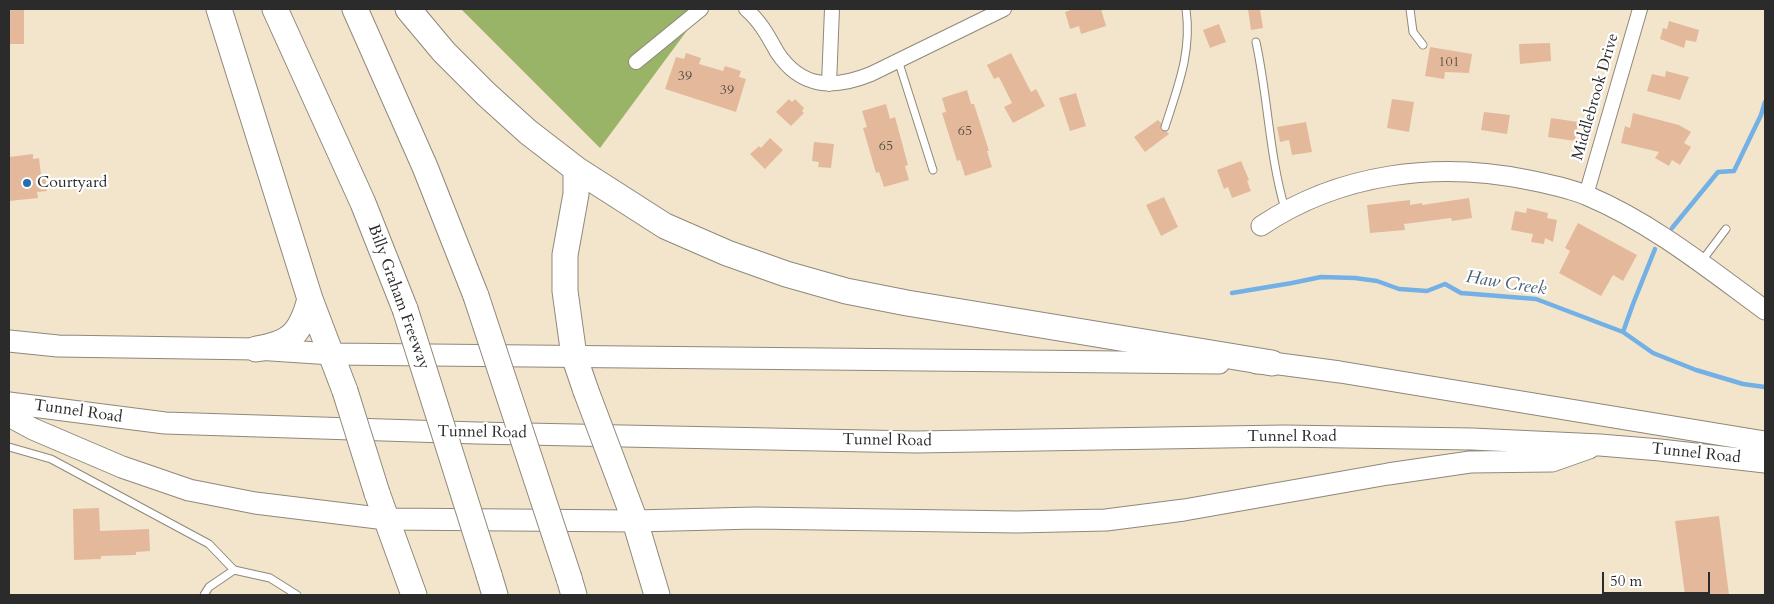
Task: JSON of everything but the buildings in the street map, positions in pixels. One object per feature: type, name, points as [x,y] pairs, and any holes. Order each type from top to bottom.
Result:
[{"type":"highway","points":[[220,9],[310,299],[332,354],[377,493],[414,595]]},
{"type":"highway","name":"Billy Graham Freeway","points":[[276,9],[363,203],[405,309],[492,585]]},
{"type":"highway","points":[[355,9],[425,167],[476,296],[572,587]]},
{"type":"highway","points":[[408,9],[444,52],[486,94],[528,132],[576,169],[665,226],[728,253],[786,274],[846,291],[907,303],[1272,363]]},
{"type":"highway","points":[[576,169],[576,194],[565,255],[565,282],[574,356],[635,522],[656,595]]},
{"type":"highway","points":[[256,348],[275,346],[289,339],[304,320],[310,299]]},
{"type":"main road","points":[[9,341],[58,346],[256,348],[332,354],[1272,363],[1340,372],[1765,442]]},
{"type":"main road","name":"Tunnel Road","points":[[9,402],[165,423],[916,442],[1284,436],[1472,439],[1600,445],[1765,462]]},
{"type":"main road","points":[[9,416],[33,429],[122,467],[189,490],[255,503],[386,519],[635,522],[755,518],[1017,522],[1106,520],[1184,510],[1470,462],[1552,461],[1600,445]]},
{"type":"street","points":[[636,62],[701,9]]},
{"type":"street","points":[[746,9],[758,20],[786,64],[803,77],[815,83],[829,84],[854,81],[1004,9]]},
{"type":"street","points":[[829,84],[832,9]]},
{"type":"street","name":"Middlebrook Drive","points":[[1586,195],[1640,9]]},
{"type":"street","points":[[1261,226],[1285,210],[1361,181],[1423,171],[1489,173],[1546,184],[1586,195],[1609,206],[1656,232],[1765,310]]},
{"type":"lane","points":[[1165,127],[1185,64],[1188,27],[1186,9]]},
{"type":"lane","points":[[1410,9],[1413,32],[1423,46]]},
{"type":"lane","points":[[1256,42],[1279,188],[1285,210]]},
{"type":"lane","points":[[898,60],[933,170]]},
{"type":"lane","points":[[1700,263],[1726,229]]},
{"type":"lane","points":[[9,447],[51,459],[210,544],[234,570],[270,578],[297,595]]},
{"type":"lane","points":[[204,595],[209,587],[234,570]]},
{"type":"green space","points":[[461,9],[703,9],[600,148]]},
{"type":"waterway","points":[[1672,228],[1718,172],[1734,171],[1761,115],[1765,102]]},
{"type":"waterway","points":[[1623,332],[1655,249]]},
{"type":"waterway","name":"Haw Creek","points":[[1232,293],[1321,277],[1355,278],[1377,281],[1399,289],[1427,291],[1445,284],[1461,293],[1536,299],[1623,332],[1653,353],[1696,370],[1743,384],[1765,387]]},
{"type":"place","name":"Courtyard","points":[[27,183]]}]
